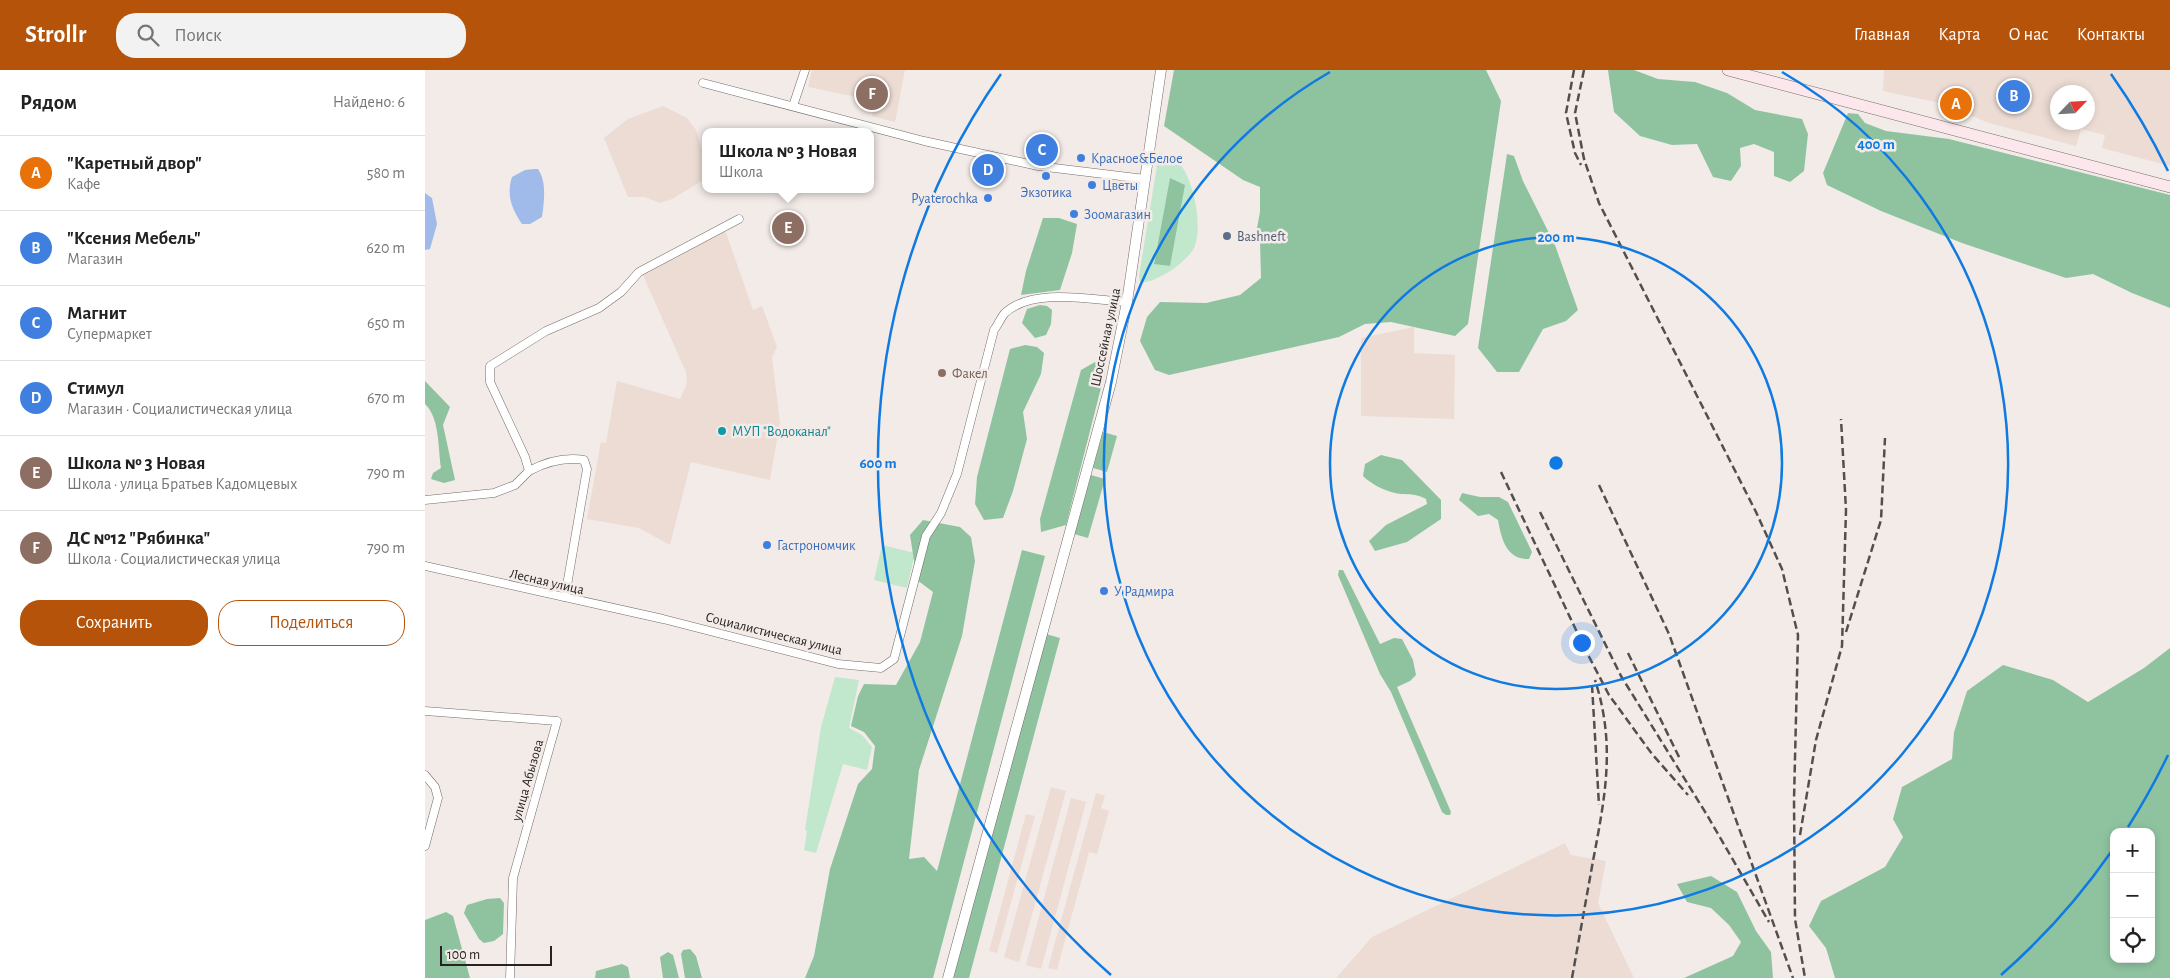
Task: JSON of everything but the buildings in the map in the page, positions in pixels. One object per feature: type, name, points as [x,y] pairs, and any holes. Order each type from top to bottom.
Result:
[{"type":"main road","points":[[1728,70],[2170,187]]},
{"type":"street","points":[[793,106],[805,70]]},
{"type":"street","name":"Шоссейная улица","points":[[948,978],[1111,382],[1127,302],[1161,70]]},
{"type":"street","points":[[703,83],[924,141],[1037,166],[1145,179]]},
{"type":"street","points":[[529,471],[525,457],[490,382],[490,366],[545,331],[599,308],[621,292],[639,272],[739,219]]},
{"type":"street","name":"Социалистическая улица","points":[[663,619],[839,664],[881,668],[894,659],[925,536],[941,513],[957,474],[995,330],[1005,313],[1026,300],[1049,297],[1127,302]]},
{"type":"street","points":[[425,500],[494,493],[515,485],[529,471],[543,464],[573,458],[583,460],[587,469],[565,597]]},
{"type":"street","name":"Лесная улица","points":[[425,566],[663,619]]},
{"type":"street","name":"улица Абызова","points":[[425,711],[557,720],[513,878],[510,978]]},
{"type":"street","points":[[425,775],[435,787],[437,798],[425,846]]},
{"type":"shaded area","points":[[812,70],[905,70],[895,122],[872,116],[876,101],[808,87]]},
{"type":"shaded area","points":[[1884,70],[2170,70],[2170,166],[2102,148],[2105,135],[2085,130],[2095,130],[2095,85],[2050,85],[2050,130],[2081,130],[2076,146],[1989,123],[1940,103],[1883,91]]},
{"type":"shaded area","points":[[663,106],[687,118],[696,130],[702,149],[702,181],[672,199],[660,203],[645,197],[628,197],[604,138],[628,119]]},
{"type":"shaded area","points":[[725,230],[753,310],[762,306],[777,347],[772,357],[780,423],[770,480],[691,462],[670,545],[639,528],[587,519],[601,442],[606,443],[617,381],[680,399],[687,384],[686,372],[643,275]]},
{"type":"shaded area","points":[[1414,327],[1414,353],[1455,355],[1454,419],[1361,416],[1361,338]]},
{"type":"shaded area","points":[[1051,787],[1066,791],[1019,962],[1004,957]]},
{"type":"shaded area","points":[[1096,793],[1105,796],[1101,808],[1109,811],[1097,854],[1089,852],[1057,970],[1048,968]]},
{"type":"shaded area","points":[[1071,798],[1086,802],[1041,969],[1026,965]]},
{"type":"shaded area","points":[[1026,814],[1035,816],[997,953],[989,951]]},
{"type":"shaded area","points":[[1565,843],[1571,855],[1606,861],[1598,903],[1634,978],[1336,978],[1372,937]]},
{"type":"green space","points":[[1174,70],[1486,70],[1501,101],[1468,324],[1455,336],[1391,322],[1365,324],[1339,337],[1169,375],[1155,370],[1140,341],[1147,317],[1160,302],[1206,303],[1240,295],[1261,278],[1260,240],[1257,228],[1260,212],[1260,187],[1243,180],[1164,126]]},
{"type":"green space","points":[[1608,70],[1634,70],[1658,79],[1695,82],[1727,93],[1755,110],[1802,119],[1808,134],[1804,171],[1790,182],[1774,176],[1774,152],[1754,144],[1740,148],[1741,166],[1731,181],[1713,177],[1697,144],[1672,145],[1640,136],[1614,112]]},
{"type":"green space","points":[[1848,113],[1858,114],[1865,123],[1886,131],[1949,139],[2170,195],[2170,308],[2132,293],[2093,274],[2066,278],[1962,243],[1881,211],[1827,185],[1823,173]]},
{"type":"green space","points":[[1159,153],[1174,158],[1187,175],[1195,200],[1198,227],[1197,239],[1189,255],[1169,272],[1147,282],[1140,282],[1139,276]],"holes":[[[1170,178],[1170,266],[1154,263]]]},
{"type":"green space","points":[[1507,154],[1514,156],[1523,181],[1555,245],[1578,310],[1566,321],[1543,329],[1519,372],[1497,372],[1478,348]]},
{"type":"green space","points":[[1170,178],[1185,185],[1170,266],[1154,264]]},
{"type":"green space","points":[[1043,218],[1059,218],[1077,224],[1072,253],[1060,290],[1021,295],[1026,271]]},
{"type":"green space","points":[[1040,305],[1047,306],[1052,310],[1051,324],[1046,335],[1035,338],[1022,323],[1027,309]]},
{"type":"green space","points":[[1025,345],[1037,347],[1044,353],[1041,374],[1023,412],[1027,439],[1013,491],[1003,518],[984,520],[975,504],[977,477],[1010,349]]},
{"type":"green space","points":[[1095,362],[1105,366],[1104,376],[1066,525],[1041,532],[1040,519],[1081,370]]},
{"type":"green space","points":[[425,381],[450,407],[443,425],[455,480],[444,483],[431,479],[433,473],[441,468],[436,425],[430,410],[425,404]]},
{"type":"green space","points":[[1103,432],[1117,436],[1107,472],[1093,468]]},
{"type":"green space","points":[[1381,455],[1402,460],[1441,500],[1441,519],[1407,542],[1375,551],[1369,541],[1386,525],[1427,504],[1426,499],[1386,490],[1373,484],[1363,476],[1365,464]]},
{"type":"green space","points":[[1091,475],[1105,479],[1088,538],[1074,534]]},
{"type":"green space","points":[[1462,493],[1480,497],[1499,497],[1508,502],[1532,552],[1529,559],[1515,556],[1510,552],[1503,540],[1498,520],[1489,514],[1478,516],[1459,500]]},
{"type":"green space","points":[[923,520],[960,527],[971,537],[975,561],[962,636],[919,770],[909,859],[924,857],[937,871],[1022,550],[1045,556],[933,978],[805,978],[814,956],[830,869],[858,784],[872,769],[875,746],[864,732],[851,726],[858,696],[864,684],[896,685],[920,642],[933,592],[917,580],[910,535]]},
{"type":"green space","points":[[882,545],[915,553],[907,588],[874,580]]},
{"type":"green space","points":[[1339,570],[1343,570],[1380,644],[1394,638],[1402,639],[1413,660],[1416,675],[1410,681],[1397,687],[1451,812],[1450,815],[1442,812],[1391,692],[1380,674],[1338,575]]},
{"type":"green space","points":[[1046,634],[1060,638],[969,978],[953,978]]},
{"type":"green space","points":[[2170,648],[2170,978],[1835,978],[1826,948],[1809,926],[1821,901],[1885,867],[1903,837],[1893,819],[1902,787],[1952,759],[1954,732],[1967,691],[2003,665],[2053,680],[2088,702],[2144,668]]},
{"type":"green space","points":[[835,677],[859,680],[849,728],[862,735],[872,747],[867,770],[843,764],[816,853],[804,850],[807,831],[805,830],[821,727]]},
{"type":"green space","points":[[1711,876],[1737,892],[1756,931],[1771,952],[1773,978],[1684,978],[1733,956],[1741,942],[1729,925],[1711,908],[1687,902],[1677,884]]},
{"type":"green space","points":[[500,898],[504,903],[503,934],[494,941],[484,943],[479,939],[464,913],[467,905],[487,899]]},
{"type":"green space","points":[[446,912],[453,916],[470,978],[425,978],[425,920]]},
{"type":"green space","points":[[690,949],[696,956],[702,978],[685,978],[681,954],[683,950]]},
{"type":"green space","points":[[668,952],[673,955],[679,978],[663,978],[660,957]]},
{"type":"green space","points":[[622,964],[628,967],[630,978],[595,978],[596,971]]},
{"type":"water","points":[[538,169],[544,186],[542,217],[530,224],[522,224],[511,202],[510,184],[512,177],[525,170]]},
{"type":"water","points":[[425,193],[432,198],[437,224],[430,249],[425,250]]},
{"type":"railway","points":[[1574,70],[1566,113],[1575,153],[1581,165]]},
{"type":"railway","points":[[1584,70],[1575,113],[1584,159],[1599,203],[1756,512],[1782,569],[1798,635],[1794,800],[1795,919],[1805,978]]},
{"type":"railway","points":[[1800,835],[1816,740],[1842,646],[1846,510],[1841,419]]},
{"type":"railway","points":[[1846,632],[1881,520],[1885,438]]},
{"type":"railway","points":[[1501,472],[1586,651],[1609,695],[1652,754],[1688,795]]},
{"type":"railway","points":[[1599,485],[1669,634],[1793,978]]},
{"type":"railway","points":[[1540,512],[1621,676],[1707,815],[1769,922]]},
{"type":"railway","points":[[1628,653],[1680,759]]},
{"type":"railway","points":[[1572,978],[1601,815],[1606,771],[1605,727],[1595,680]]},
{"type":"railway","points":[[1592,685],[1599,805]]},
{"type":"place","name":"ДС №12 \"Рябинка\"","points":[[872,94]]},
{"type":"place","name":"\"Ксения Мебель\"","points":[[2014,96]]},
{"type":"place","name":"\"Каретный двор\"","points":[[1956,104]]},
{"type":"place","name":"Магнит","points":[[1042,150]]},
{"type":"place","name":"Красное&Белое","points":[[1081,158]]},
{"type":"place","name":"Стимул","points":[[988,170]]},
{"type":"place","name":"Экзотика","points":[[1046,176]]},
{"type":"place","name":"Цветы","points":[[1092,185]]},
{"type":"place","name":"Pyaterochka","points":[[988,198]]},
{"type":"place","name":"Зоомагазин","points":[[1074,214]]},
{"type":"place","name":"Школа № 3 Новая","points":[[788,228]]},
{"type":"place","name":"Bashneft","points":[[1227,236]]},
{"type":"place","name":"Факел","points":[[942,373]]},
{"type":"place","name":"МУП \"Водоканал\"","points":[[722,431]]},
{"type":"place","name":"Гастрономчик","points":[[767,545]]},
{"type":"place","name":"У Радмира","points":[[1104,591]]}]
